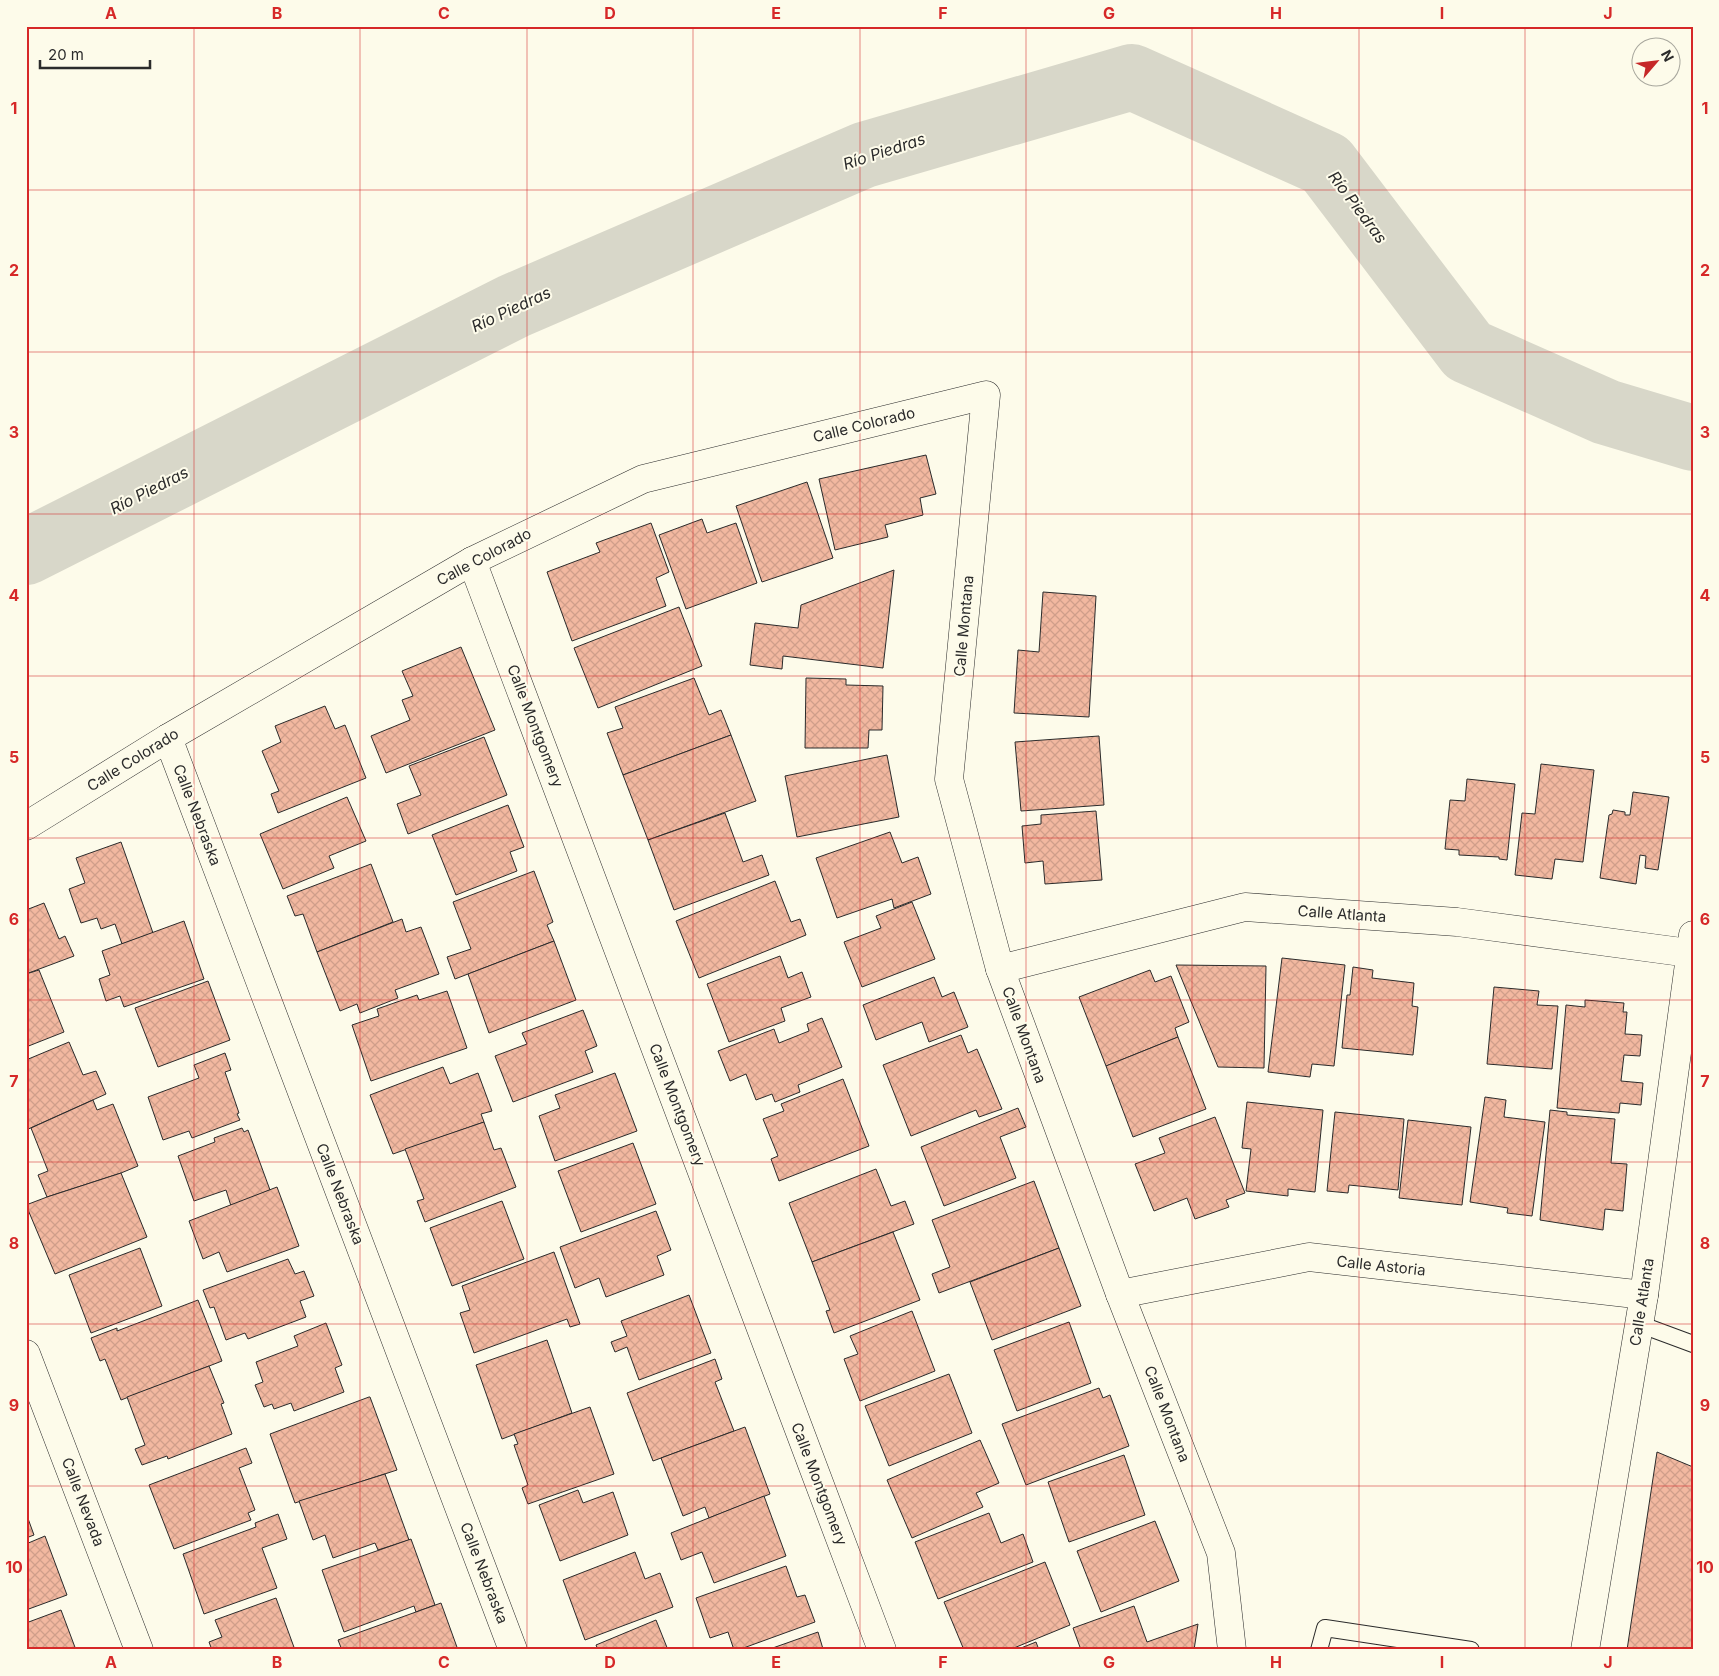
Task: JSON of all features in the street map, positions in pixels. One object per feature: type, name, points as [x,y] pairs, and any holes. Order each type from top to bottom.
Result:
[{"type":"street","name":"Calle Colorado","points":[[26,826],[168,738],[472,561],[643,479],[986,395]]},
{"type":"street","name":"Calle Montana","points":[[986,395],[950,779],[1000,969],[1120,1294],[1222,1553],[1232,1650]]},
{"type":"street","name":"Calle Montgomery","points":[[472,561],[882,1650]]},
{"type":"street","name":"Calle Nebraska","points":[[168,738],[513,1650]]},
{"type":"street","name":"Calle Atlanta","points":[[1000,969],[1245,907],[1457,922],[1691,944],[1644,1295],[1585,1650]]},
{"type":"street","name":"Calle Astoria","points":[[1120,1294],[1309,1257],[1644,1295]]},
{"type":"street","name":"Calle Nevada","points":[[26,1354],[139,1650]]},
{"type":"lane","points":[[1639,1324],[1693,1344]]},
{"type":"lane","points":[[1319,1650],[1325,1628],[1471,1650]]},
{"type":"building","points":[[926,455],[936,494],[920,498],[923,515],[885,525],[888,537],[835,550],[819,479]]},
{"type":"building","points":[[807,482],[833,558],[762,582],[736,506]]},
{"type":"building","points":[[702,519],[707,533],[736,523],[757,583],[686,609],[659,535]]},
{"type":"building","points":[[651,523],[669,572],[656,578],[666,606],[572,641],[547,572],[600,552],[596,543]]},
{"type":"building","points":[[894,570],[883,668],[783,656],[782,669],[750,665],[755,623],[798,628],[801,605]]},
{"type":"building","points":[[1043,592],[1096,596],[1089,717],[1014,713],[1018,650],[1039,652]]},
{"type":"building","points":[[679,607],[702,666],[598,708],[574,648]]},
{"type":"building","points":[[461,647],[495,730],[386,773],[371,736],[410,720],[402,700],[413,696],[402,671]]},
{"type":"building","points":[[694,678],[709,715],[721,710],[731,735],[623,775],[607,733],[623,728],[615,707]]},
{"type":"building","points":[[806,678],[846,679],[846,685],[883,686],[882,730],[869,730],[868,748],[805,748]]},
{"type":"building","points":[[325,706],[335,729],[345,725],[366,778],[278,813],[271,794],[279,791],[262,751],[281,742],[275,726]]},
{"type":"building","points":[[731,735],[756,801],[648,840],[623,775]]},
{"type":"building","points":[[1099,736],[1104,805],[1021,811],[1015,742]]},
{"type":"building","points":[[484,737],[507,795],[408,834],[397,804],[421,795],[409,766]]},
{"type":"building","points":[[887,755],[899,817],[797,837],[785,776]]},
{"type":"building","points":[[1541,764],[1594,770],[1583,862],[1555,859],[1552,879],[1515,875],[1522,813],[1535,814]]},
{"type":"building","points":[[1467,779],[1515,784],[1507,860],[1499,859],[1499,857],[1459,855],[1459,850],[1445,849],[1450,800],[1465,801]]},
{"type":"building","points":[[1633,792],[1669,797],[1658,870],[1645,868],[1646,856],[1640,855],[1636,884],[1600,878],[1609,815],[1612,814],[1613,810],[1630,815]]},
{"type":"building","points":[[347,797],[366,841],[329,856],[334,868],[283,889],[260,834]]},
{"type":"building","points":[[508,805],[524,847],[510,852],[517,871],[456,895],[432,835]]},
{"type":"building","points":[[1096,811],[1102,880],[1045,884],[1043,861],[1025,863],[1022,826],[1041,824],[1041,815]]},
{"type":"building","points":[[725,813],[743,862],[762,855],[769,875],[674,910],[648,840]]},
{"type":"building","points":[[890,832],[902,863],[918,857],[931,894],[894,908],[892,899],[837,918],[816,858]]},
{"type":"building","points":[[121,842],[153,933],[122,944],[115,924],[101,929],[97,918],[81,923],[69,889],[85,883],[76,858]]},
{"type":"building","points":[[371,864],[393,922],[317,952],[303,914],[295,916],[287,896]]},
{"type":"building","points":[[534,871],[553,922],[547,925],[554,941],[455,979],[447,957],[471,949],[453,902]]},
{"type":"building","points":[[775,881],[791,922],[800,919],[806,935],[699,978],[676,921]]},
{"type":"building","points":[[912,902],[935,959],[862,987],[844,942],[881,928],[876,916]]},
{"type":"building","points":[[44,903],[59,939],[65,936],[74,956],[26,974],[26,910]]},
{"type":"building","points":[[402,919],[406,932],[421,927],[439,974],[395,990],[398,998],[360,1013],[357,1004],[340,1011],[317,952]]},
{"type":"building","points":[[184,921],[204,979],[124,1007],[120,996],[106,1001],[99,979],[110,975],[102,951]]},
{"type":"building","points":[[554,941],[576,1000],[489,1033],[468,974]]},
{"type":"building","points":[[780,956],[788,978],[802,972],[811,997],[781,1008],[785,1021],[729,1042],[707,984]]},
{"type":"building","points":[[1282,958],[1345,965],[1334,1066],[1312,1064],[1310,1077],[1268,1072]]},
{"type":"building","points":[[1176,965],[1266,966],[1264,1068],[1218,1067]]},
{"type":"building","points":[[1353,967],[1373,970],[1372,978],[1414,983],[1412,1006],[1418,1007],[1413,1055],[1342,1048],[1347,995],[1350,995]]},
{"type":"building","points":[[39,970],[64,1032],[26,1047],[26,974]]},
{"type":"building","points":[[1150,970],[1155,982],[1171,976],[1189,1022],[1175,1028],[1178,1037],[1106,1066],[1079,997]]},
{"type":"building","points":[[934,977],[942,997],[954,992],[968,1027],[929,1042],[922,1022],[876,1040],[863,1005]]},
{"type":"building","points":[[208,981],[230,1040],[158,1067],[135,1008]]},
{"type":"building","points":[[1494,987],[1539,991],[1537,1005],[1558,1006],[1552,1069],[1487,1064]]},
{"type":"building","points":[[447,991],[467,1048],[371,1081],[352,1025],[379,1016],[377,1009],[417,995],[419,1000]]},
{"type":"building","points":[[1585,1000],[1624,1003],[1623,1012],[1627,1012],[1625,1034],[1642,1035],[1640,1056],[1624,1055],[1621,1081],[1643,1083],[1641,1105],[1620,1103],[1619,1113],[1557,1108],[1566,1005],[1585,1007]]},
{"type":"building","points":[[583,1010],[597,1046],[585,1051],[593,1072],[513,1102],[495,1056],[527,1044],[522,1033]]},
{"type":"building","points":[[822,1018],[842,1067],[798,1085],[800,1092],[775,1102],[772,1094],[756,1100],[746,1074],[730,1081],[718,1051],[774,1029],[779,1043],[809,1031],[807,1024]]},
{"type":"building","points":[[961,1035],[968,1053],[977,1049],[1002,1109],[979,1117],[976,1110],[911,1136],[883,1065]]},
{"type":"building","points":[[1178,1037],[1206,1109],[1133,1137],[1106,1066]]},
{"type":"building","points":[[69,1042],[83,1075],[96,1071],[106,1094],[26,1130],[26,1060]]},
{"type":"building","points":[[225,1053],[231,1070],[225,1072],[240,1120],[192,1138],[189,1131],[163,1140],[148,1097],[199,1078],[194,1065]]},
{"type":"building","points":[[443,1067],[450,1084],[478,1073],[492,1111],[481,1114],[484,1122],[393,1154],[370,1095]]},
{"type":"building","points":[[615,1073],[637,1131],[555,1161],[539,1116],[560,1108],[555,1095]]},
{"type":"building","points":[[843,1079],[869,1146],[779,1181],[771,1159],[778,1156],[763,1119],[784,1111],[781,1104]]},
{"type":"building","points":[[1485,1097],[1506,1100],[1504,1117],[1545,1122],[1532,1216],[1507,1213],[1508,1208],[1470,1202]]},
{"type":"building","points":[[93,1100],[97,1110],[113,1104],[138,1166],[47,1197],[38,1175],[48,1171],[31,1128]]},
{"type":"building","points":[[1247,1102],[1323,1110],[1315,1192],[1288,1189],[1288,1196],[1246,1191],[1251,1149],[1242,1148]]},
{"type":"building","points":[[1018,1108],[1026,1127],[1000,1137],[1016,1178],[944,1206],[921,1147]]},
{"type":"building","points":[[1550,1110],[1567,1112],[1567,1115],[1615,1119],[1611,1163],[1627,1164],[1623,1211],[1605,1209],[1603,1230],[1540,1220]]},
{"type":"building","points":[[1335,1112],[1404,1119],[1398,1190],[1349,1185],[1348,1193],[1327,1191]]},
{"type":"building","points":[[1215,1117],[1245,1193],[1226,1200],[1229,1207],[1195,1219],[1187,1198],[1154,1211],[1135,1164],[1165,1153],[1159,1138]]},
{"type":"building","points":[[1408,1120],[1471,1127],[1462,1205],[1399,1198]]},
{"type":"building","points":[[484,1122],[494,1150],[501,1148],[516,1187],[425,1222],[417,1201],[424,1199],[405,1149]]},
{"type":"building","points":[[242,1128],[244,1132],[248,1130],[270,1190],[231,1206],[226,1190],[194,1201],[178,1156],[215,1142],[214,1138]]},
{"type":"building","points":[[633,1143],[656,1204],[581,1232],[558,1171]]},
{"type":"building","points":[[876,1169],[891,1206],[905,1201],[914,1224],[812,1262],[789,1203]]},
{"type":"building","points":[[121,1173],[147,1237],[55,1274],[26,1205]]},
{"type":"building","points":[[1034,1181],[1059,1248],[939,1293],[932,1274],[950,1267],[932,1220]]},
{"type":"building","points":[[277,1187],[299,1246],[227,1272],[219,1252],[203,1259],[189,1221]]},
{"type":"building","points":[[502,1201],[524,1259],[452,1286],[430,1228]]},
{"type":"building","points":[[656,1211],[671,1250],[657,1256],[664,1275],[606,1297],[599,1278],[575,1288],[560,1247]]},
{"type":"building","points":[[893,1232],[920,1300],[834,1333],[826,1311],[830,1310],[812,1262]]},
{"type":"building","points":[[140,1248],[162,1306],[91,1333],[69,1275]]},
{"type":"building","points":[[1059,1248],[1081,1306],[992,1340],[970,1282]]},
{"type":"building","points":[[554,1252],[580,1324],[570,1327],[567,1319],[474,1353],[460,1313],[470,1310],[462,1286]]},
{"type":"building","points":[[288,1259],[295,1274],[304,1271],[314,1296],[300,1301],[306,1317],[248,1339],[245,1333],[226,1340],[214,1307],[210,1308],[203,1290]]},
{"type":"building","points":[[689,1295],[711,1353],[639,1380],[627,1347],[615,1352],[611,1342],[627,1336],[621,1321]]},
{"type":"building","points":[[198,1300],[222,1361],[121,1400],[105,1359],[100,1361],[91,1338],[117,1328],[117,1331]]},
{"type":"building","points":[[912,1311],[935,1371],[860,1401],[844,1359],[858,1354],[850,1336]]},
{"type":"building","points":[[1069,1322],[1091,1383],[1017,1411],[994,1350]]},
{"type":"building","points":[[326,1323],[342,1365],[335,1368],[344,1392],[294,1411],[291,1403],[274,1409],[272,1404],[264,1407],[255,1385],[263,1382],[256,1362],[298,1346],[294,1336]]},
{"type":"building","points":[[547,1340],[572,1413],[502,1439],[476,1365]]},
{"type":"building","points":[[715,1359],[722,1379],[715,1382],[734,1431],[653,1461],[627,1393]]},
{"type":"building","points":[[209,1366],[224,1403],[221,1404],[232,1434],[168,1459],[167,1456],[142,1465],[135,1449],[145,1445],[127,1397]]},
{"type":"building","points":[[949,1374],[972,1433],[889,1466],[865,1406]]},
{"type":"building","points":[[1099,1388],[1103,1398],[1110,1395],[1129,1446],[1026,1485],[1002,1424]]},
{"type":"building","points":[[370,1397],[397,1470],[295,1503],[270,1434]]},
{"type":"building","points":[[590,1407],[614,1474],[528,1504],[522,1488],[528,1485],[514,1445],[518,1444],[514,1434]]},
{"type":"building","points":[[745,1427],[770,1494],[709,1518],[705,1507],[683,1516],[661,1458]]},
{"type":"building","points":[[980,1440],[999,1483],[976,1493],[983,1507],[912,1538],[887,1480]]},
{"type":"building","points":[[246,1448],[252,1463],[239,1468],[255,1510],[248,1513],[251,1520],[174,1549],[149,1485]]},
{"type":"building","points":[[1657,1452],[1693,1467],[1693,1650],[1627,1650]]},
{"type":"building","points":[[1124,1455],[1145,1515],[1069,1542],[1048,1482]]},
{"type":"building","points":[[385,1474],[409,1540],[378,1550],[375,1543],[333,1558],[325,1535],[313,1540],[299,1501]]},
{"type":"building","points":[[578,1490],[583,1503],[613,1492],[628,1535],[560,1561],[539,1505]]},
{"type":"building","points":[[764,1496],[786,1556],[714,1583],[702,1552],[681,1560],[671,1533]]},
{"type":"building","points":[[26,1513],[34,1535],[26,1538]]},
{"type":"building","points":[[989,1513],[1001,1543],[1023,1534],[1033,1562],[938,1599],[915,1542]]},
{"type":"building","points":[[278,1514],[287,1539],[262,1548],[277,1588],[204,1614],[183,1554],[256,1527],[255,1523]]},
{"type":"building","points":[[1155,1521],[1179,1581],[1101,1612],[1077,1551]]},
{"type":"building","points":[[45,1536],[67,1595],[26,1610],[26,1544]]},
{"type":"building","points":[[411,1539],[435,1605],[416,1612],[414,1606],[344,1632],[322,1570]]},
{"type":"building","points":[[635,1552],[645,1579],[660,1573],[673,1607],[585,1640],[563,1580]]},
{"type":"building","points":[[1045,1562],[1070,1625],[1009,1650],[964,1650],[944,1602]]},
{"type":"building","points":[[786,1566],[797,1597],[805,1595],[815,1622],[738,1650],[734,1650],[728,1632],[710,1638],[696,1598]]},
{"type":"building","points":[[276,1598],[295,1650],[212,1650],[209,1642],[222,1637],[215,1620]]},
{"type":"building","points":[[441,1603],[458,1650],[342,1650],[338,1640]]},
{"type":"building","points":[[1134,1606],[1147,1642],[1198,1624],[1194,1650],[1081,1650],[1073,1628]]},
{"type":"building","points":[[61,1610],[76,1650],[26,1650],[26,1623]]},
{"type":"building","points":[[656,1620],[668,1650],[598,1650],[596,1645]]},
{"type":"building","points":[[818,1632],[823,1649],[821,1650],[767,1650]]},
{"type":"building","points":[[1036,1642],[1039,1650],[1016,1650]]},
{"type":"waterway","name":"Río Piedras","points":[[26,552],[514,306],[864,155],[1132,77],[1326,164],[1468,351],[1606,412],[1693,438]]}]
